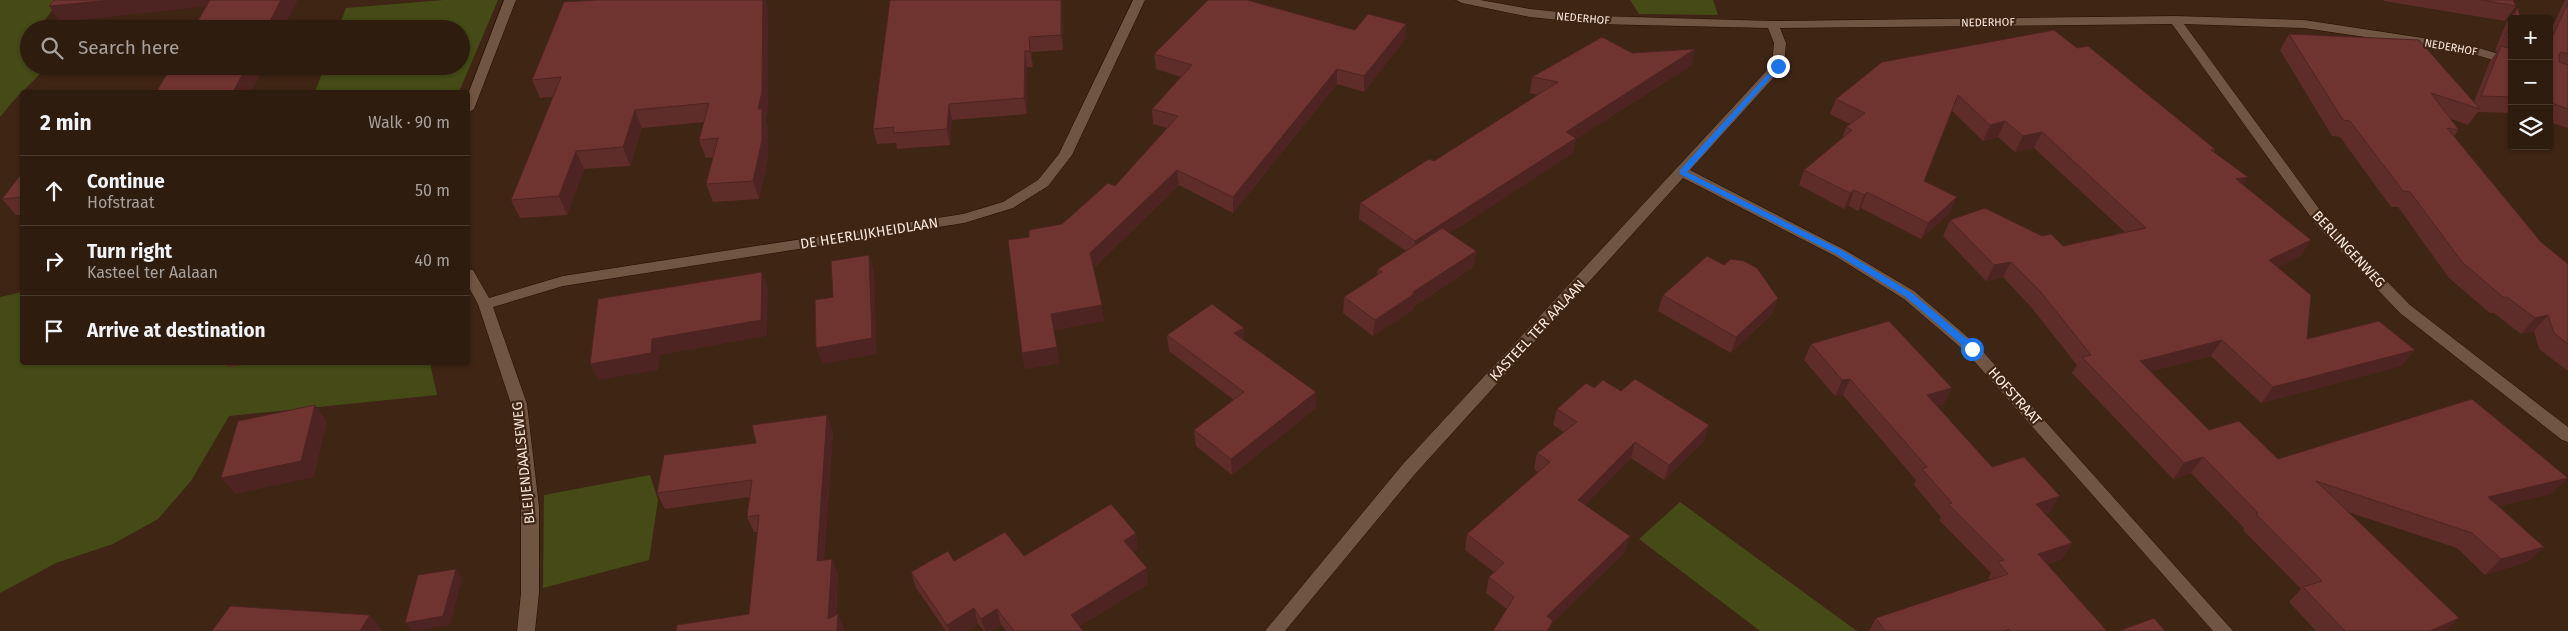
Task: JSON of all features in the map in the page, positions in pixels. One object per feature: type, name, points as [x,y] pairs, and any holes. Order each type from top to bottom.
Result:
[{"type":"street","points":[[470,103],[510,0]]},
{"type":"street","name":"DE HEERLIJKHEIDLAAN","points":[[485,304],[562,281],[964,218],[1008,205],[1043,183],[1065,155],[1139,0]]},
{"type":"street","name":"NEDERHOF","points":[[1462,0],[1530,13],[1598,20],[1773,25],[2175,20],[2304,24],[2469,49],[2508,61]]},
{"type":"street","name":"BERLINGENWEG","points":[[2175,20],[2323,224],[2405,309],[2568,436]]},
{"type":"street","name":"KASTEEL TER AALAAN","points":[[1274,631],[1409,469],[1683,172],[1778,66],[1780,43],[1773,25]]},
{"type":"street","name":"HOFSTRAAT","points":[[1683,172],[1840,253],[1909,295],[1972,349],[2224,631]]},
{"type":"street","name":"BLEIJENDAALSEWEG","points":[[470,278],[485,304],[519,404],[530,507],[530,593],[526,631]]},
{"type":"green space","points":[[0,0],[60,0],[45,20],[20,20],[20,75],[39,75],[24,90],[20,90],[20,94],[0,117]]},
{"type":"green space","points":[[443,0],[498,0],[470,66],[470,20],[341,20],[346,8]]},
{"type":"green space","points":[[1630,0],[1713,0],[1718,15],[1639,14]]},
{"type":"green space","points":[[322,75],[466,75],[460,90],[316,90]]},
{"type":"green space","points":[[20,292],[20,365],[430,365],[437,395],[229,416],[191,481],[158,519],[113,544],[56,563],[0,593],[0,297]]},
{"type":"green space","points":[[650,475],[658,500],[649,560],[543,588],[544,495]]},
{"type":"green space","points":[[1680,502],[1857,631],[1760,631],[1639,539]]},
{"type":"building","points":[[54,0],[112,0],[49,6]]},
{"type":"building","points":[[210,0],[281,0],[271,20],[198,20]]},
{"type":"building","points":[[596,0],[763,0],[762,92],[758,109],[762,109],[762,140],[753,181],[706,184],[718,138],[699,140],[709,103],[635,110],[623,147],[576,151],[559,196],[511,200],[561,77],[532,80],[564,2]]},
{"type":"building","points":[[890,0],[1061,0],[1061,35],[1029,37],[1030,51],[1025,51],[1024,98],[949,104],[947,129],[893,133],[894,127],[873,129]]},
{"type":"building","points":[[1208,0],[1247,0],[1355,30],[1368,14],[1406,24],[1364,76],[1337,69],[1233,197],[1177,170],[1090,253],[1102,305],[1051,314],[1057,347],[1022,353],[1008,240],[1029,237],[1029,230],[1062,224],[1108,183],[1115,186],[1178,116],[1152,109],[1192,65],[1154,54]]},
{"type":"building","points":[[2481,0],[2513,0],[2516,6]]},
{"type":"building","points":[[2568,3],[2568,54],[2561,52],[2559,54],[2559,62],[2568,65],[2568,109],[2553,103],[2553,35]]},
{"type":"building","points":[[2517,8],[2520,15],[2514,15]]},
{"type":"building","points":[[2054,30],[2077,48],[2088,46],[2215,149],[2211,150],[2248,177],[2236,179],[2311,240],[2269,260],[2311,295],[2307,339],[2379,321],[2415,350],[2273,387],[2222,340],[2140,361],[2209,430],[2239,421],[2278,459],[2472,399],[2568,478],[2488,497],[2544,547],[2501,559],[2472,533],[2316,481],[2459,618],[2430,631],[2345,631],[2303,587],[2322,581],[2256,514],[2258,513],[2203,457],[2184,463],[2082,357],[2091,355],[2040,291],[2011,262],[1994,265],[1950,220],[1985,208],[2042,236],[2051,234],[2063,246],[2146,228],[2042,132],[2023,136],[2005,121],[1990,125],[1958,95],[1924,181],[1957,197],[1928,223],[1867,192],[1864,195],[1854,190],[1850,193],[1804,170],[1852,130],[1846,127],[1865,113],[1836,99],[1882,62]]},
{"type":"building","points":[[2289,34],[2419,40],[2480,109],[2431,93],[2459,130],[2447,128],[2541,242],[2568,264],[2568,344],[2554,333],[2548,315],[2535,318],[2507,297],[2503,297],[2462,262],[2410,192],[2403,191],[2350,121],[2343,120]]},
{"type":"building","points":[[1602,37],[1632,53],[1695,49],[1566,132],[1576,138],[1415,241],[1360,203],[1429,159],[1434,161],[1558,82],[1532,77]]},
{"type":"building","points":[[2501,46],[2508,48],[2508,97],[2481,96]]},
{"type":"building","points":[[166,75],[242,75],[234,90],[157,90]]},
{"type":"building","points":[[20,176],[20,197],[2,199]]},
{"type":"building","points":[[1442,228],[1476,251],[1413,292],[1414,294],[1375,320],[1344,297],[1382,272],[1378,269]]},
{"type":"building","points":[[869,255],[872,338],[816,348],[815,300],[833,297],[831,261]]},
{"type":"building","points":[[1707,256],[1724,265],[1731,259],[1744,261],[1757,268],[1778,298],[1736,337],[1663,295]]},
{"type":"building","points":[[762,272],[761,320],[652,339],[651,353],[590,364],[598,299]]},
{"type":"building","points":[[1212,304],[1244,328],[1234,333],[1316,392],[1231,459],[1194,430],[1244,392],[1167,335]]},
{"type":"building","points":[[1889,321],[1952,388],[1927,395],[1992,467],[2024,457],[2060,496],[2036,504],[2072,543],[2038,554],[2107,631],[2011,631],[2009,629],[2003,631],[1885,631],[1876,618],[2008,574],[1998,562],[2004,560],[1948,504],[1952,503],[1922,469],[1927,467],[1850,379],[1842,380],[1811,344]]},
{"type":"building","points":[[1635,379],[1709,425],[1669,465],[1635,442],[1578,500],[1630,536],[1547,616],[1553,621],[1547,631],[1493,631],[1514,597],[1489,577],[1504,563],[1467,534],[1550,462],[1537,453],[1577,422],[1557,409],[1586,383],[1594,388],[1603,380],[1621,391]]},
{"type":"building","points":[[315,405],[301,461],[221,478],[238,421]]},
{"type":"building","points":[[827,415],[817,561],[832,559],[828,619],[838,614],[837,631],[676,631],[677,625],[749,614],[759,515],[747,517],[752,480],[657,493],[664,455],[756,443],[752,425]]},
{"type":"building","points":[[1111,504],[1136,533],[1124,541],[1147,568],[1071,615],[1083,631],[1014,631],[997,609],[981,619],[974,608],[947,625],[911,572],[948,551],[954,561],[1005,532],[1024,556]]},
{"type":"building","points":[[456,569],[443,616],[405,623],[418,575]]},
{"type":"building","points":[[230,606],[370,615],[360,631],[212,631]]},
{"type":"building","points":[[2154,618],[2165,631],[2119,631]]},
{"type":"route","points":[[1778,66],[1683,172],[1840,253],[1909,295],[1972,349]]}]
